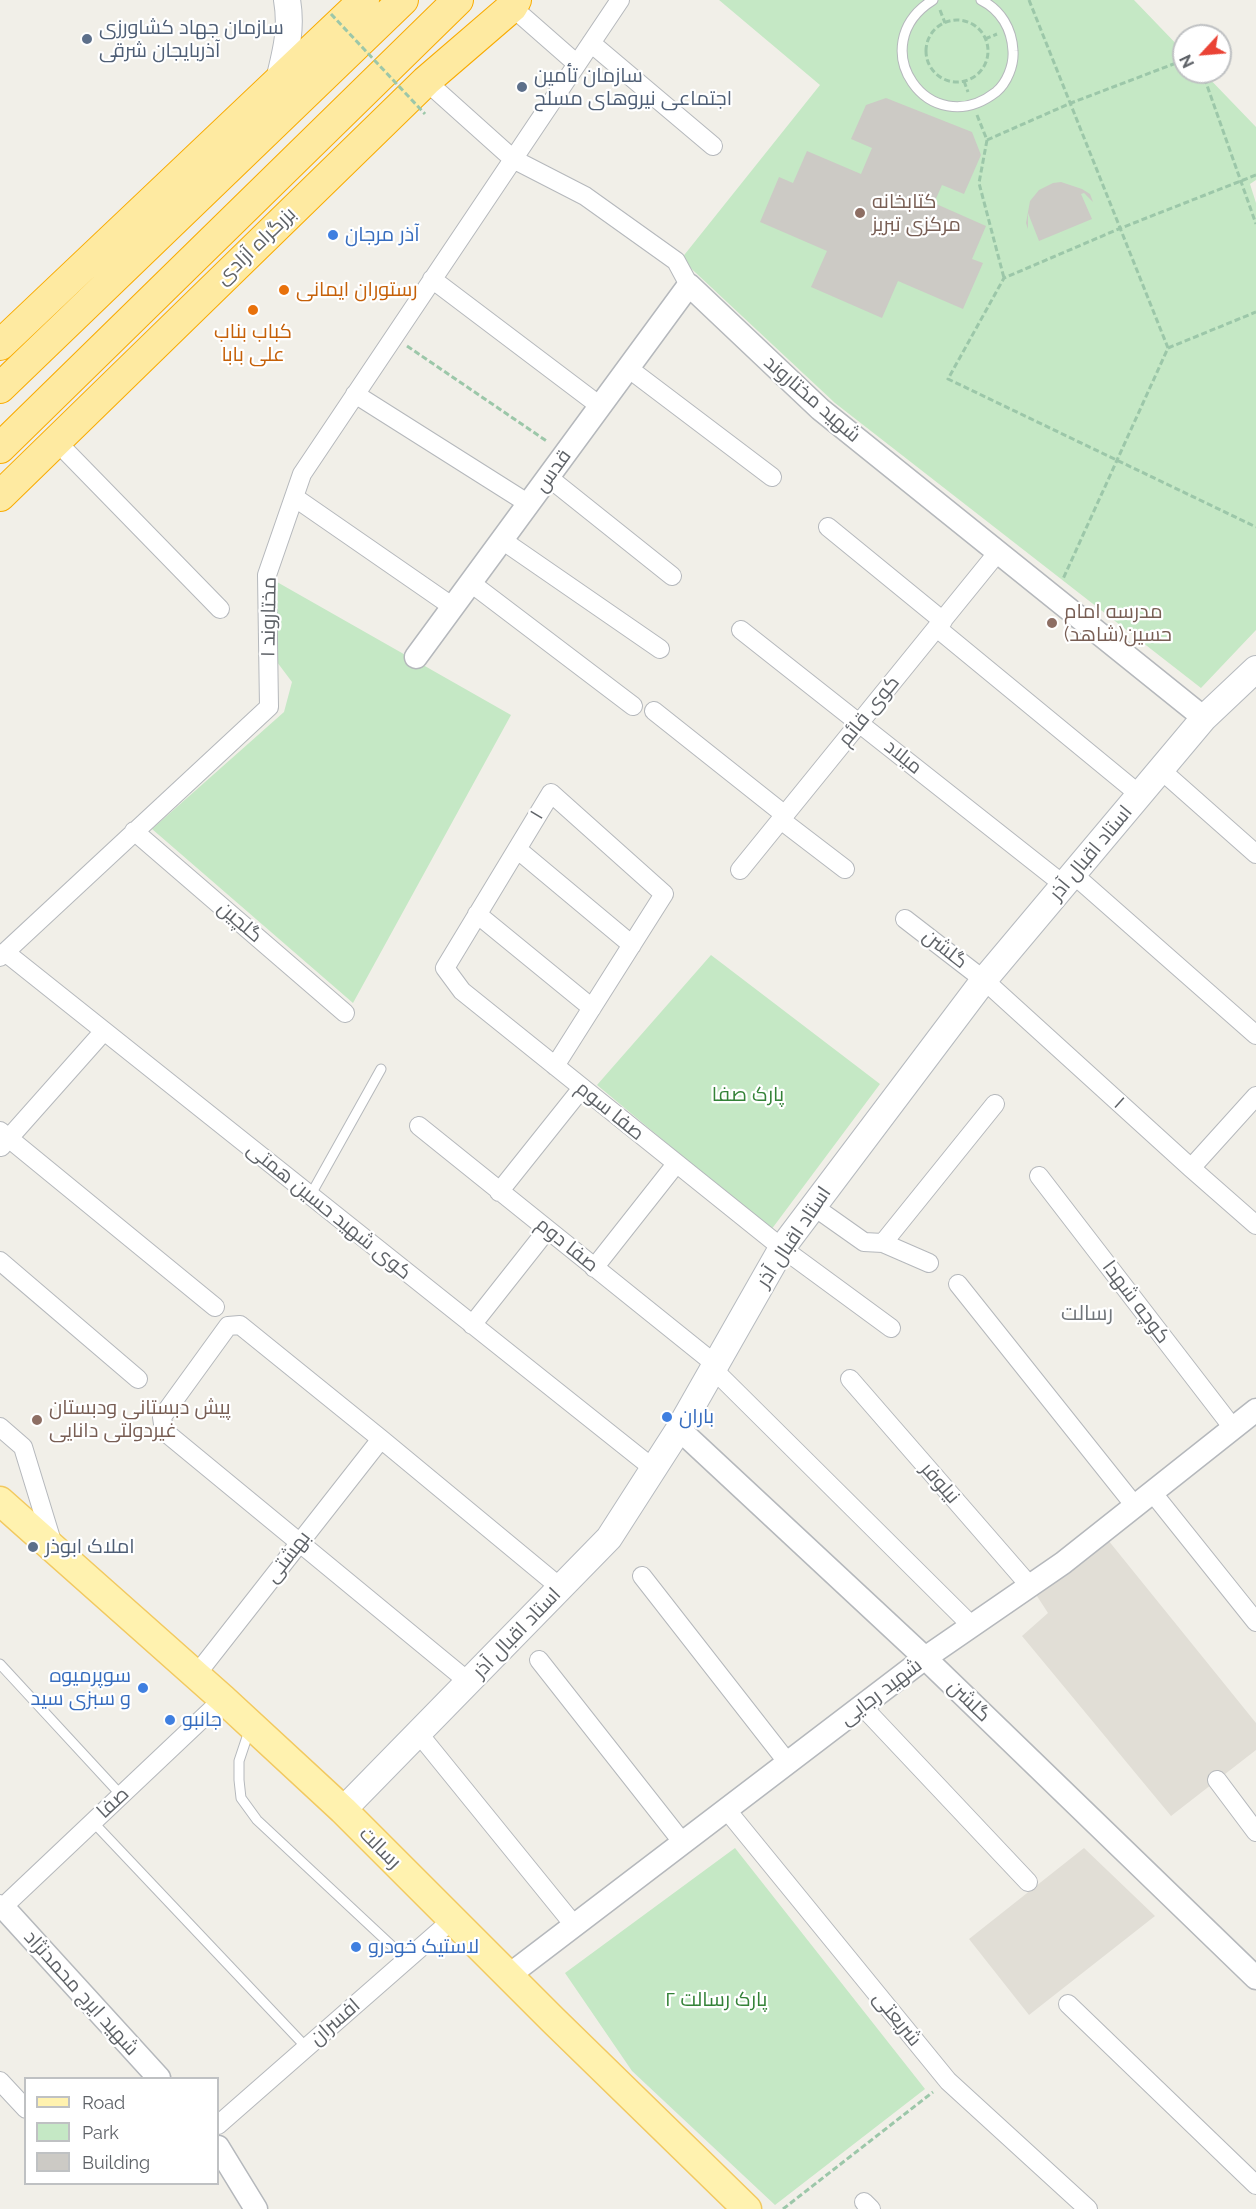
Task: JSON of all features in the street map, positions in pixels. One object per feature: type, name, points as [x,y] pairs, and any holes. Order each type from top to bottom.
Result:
[{"type":"highway","points":[[0,345],[364,0]]},
{"type":"highway","points":[[0,388],[404,0]]},
{"type":"highway","name":"بزرگراه آزادی","points":[[0,448],[458,0]]},
{"type":"highway","name":"بزرگراه آزادی","points":[[0,496],[426,81],[514,3]]},
{"type":"main road","points":[[279,80],[291,21],[287,0]]},
{"type":"main road","name":"استاد اقبال آذر","points":[[343,1810],[470,1683],[609,1538],[679,1429],[782,1248],[813,1206],[984,980],[1204,718],[1253,678]]},
{"type":"main road","name":"رسالت","points":[[0,1501],[196,1675],[343,1810],[508,1976],[747,2209]]},
{"type":"street","name":"مختاروند ۱","points":[[2,954],[269,707],[267,575],[302,474],[620,0]]},
{"type":"street","points":[[514,3],[577,64]]},
{"type":"street","points":[[591,44],[713,146]]},
{"type":"street","name":"شهید مختاروند","points":[[426,81],[513,159],[585,196],[676,261],[689,285],[820,409],[1204,718]]},
{"type":"street","points":[[432,279],[600,406]]},
{"type":"street","name":"قدس","points":[[416,657],[689,285]]},
{"type":"street","points":[[628,368],[772,477]]},
{"type":"street","points":[[355,394],[529,504]]},
{"type":"street","points":[[56,441],[220,609]]},
{"type":"street","points":[[548,477],[672,576]]},
{"type":"street","points":[[294,497],[453,607]]},
{"type":"street","points":[[828,527],[1140,795]]},
{"type":"street","points":[[502,540],[660,649]]},
{"type":"street","name":"کوی قائم","points":[[740,870],[998,552]]},
{"type":"street","points":[[471,583],[633,706]]},
{"type":"street","name":"میلاد","points":[[741,630],[1068,880],[1256,1035]]},
{"type":"street","points":[[654,711],[845,869]]},
{"type":"street","points":[[1161,770],[1256,854]]},
{"type":"street","name":"۱","points":[[445,968],[551,793],[664,894],[632,945]]},
{"type":"street","name":"گلچین","points":[[134,831],[345,1013]]},
{"type":"street","points":[[517,849],[632,945],[555,1066]]},
{"type":"street","points":[[477,914],[592,1008]]},
{"type":"street","name":"گلشن","points":[[905,919],[984,980]]},
{"type":"street","name":"کوی شهید حسین همتی","points":[[2,954],[104,1031],[654,1469]]},
{"type":"street","name":"صفا سوم","points":[[445,968],[462,991],[676,1164],[782,1248],[891,1328]]},
{"type":"street","name":"۱","points":[[984,980],[1256,1225]]},
{"type":"street","points":[[104,1031],[3,1139],[215,1307]]},
{"type":"street","points":[[500,1192],[582,1088]]},
{"type":"street","points":[[1191,1168],[1256,1095]]},
{"type":"street","points":[[883,1243],[995,1104]]},
{"type":"street","name":"صفا دوم","points":[[419,1126],[714,1367],[972,1626]]},
{"type":"street","points":[[594,1268],[676,1164]]},
{"type":"street","name":"کوچه شهدا","points":[[1040,1176],[1233,1428]]},
{"type":"street","points":[[813,1206],[864,1242],[883,1243],[929,1263]]},
{"type":"street","points":[[472,1325],[548,1230]]},
{"type":"street","points":[[0,1261],[138,1379]]},
{"type":"street","points":[[958,1284],[1144,1499],[1256,1622]]},
{"type":"street","points":[[470,1683],[298,1544],[164,1431],[162,1417],[228,1326],[240,1325],[561,1588]]},
{"type":"street","name":"نیلوفر","points":[[850,1380],[1030,1586]]},
{"type":"street","name":"شهید رجایی","points":[[508,1976],[925,1658],[1063,1563],[1256,1410]]},
{"type":"street","points":[[0,1427],[23,1447],[53,1547]]},
{"type":"street","name":"گلشن","points":[[679,1429],[925,1658],[1256,1978]]},
{"type":"street","name":"بهشتی","points":[[196,1675],[381,1439]]},
{"type":"street","points":[[642,1576],[788,1763]]},
{"type":"street","points":[[539,1660],[683,1843]]},
{"type":"street","name":"صفا","points":[[1,1906],[222,1699]]},
{"type":"street","points":[[862,1706],[1028,1882]]},
{"type":"street","points":[[419,1734],[574,1925]]},
{"type":"street","points":[[1217,1780],[1256,1832]]},
{"type":"street","name":"شریعتی","points":[[726,1809],[948,2081],[1089,2209]]},
{"type":"street","name":"شهید ایرج محمدنژاد","points":[[1,1906],[157,2077]]},
{"type":"street","name":"افسران","points":[[219,2124],[452,1920]]},
{"type":"street","points":[[1068,2004],[1256,2185]]},
{"type":"street","points":[[0,2081],[24,2107]]},
{"type":"street","points":[[219,2150],[256,2209]]},
{"type":"lane","points":[[933,0],[920,8],[908,22],[902,40],[901,58],[906,73],[917,90],[932,101],[949,107],[967,106],[984,101],[999,89],[1010,73],[1014,54],[1012,35],[1004,18],[990,4],[981,0]]},
{"type":"lane","points":[[310,1196],[381,1069]]},
{"type":"lane","points":[[0,1664],[121,1795]]},
{"type":"lane","points":[[251,1726],[239,1761],[241,1798],[256,1820],[407,1960]]},
{"type":"lane","points":[[93,1822],[306,2047]]},
{"type":"path","points":[[1029,0],[1168,348]]},
{"type":"path","points":[[331,14],[425,114]]},
{"type":"path","points":[[962,21],[972,24],[980,31],[988,49],[983,68],[976,75],[959,82],[940,77],[927,61],[928,40],[941,24],[962,21]]},
{"type":"path","points":[[1004,279],[979,183],[987,140],[1172,65]]},
{"type":"path","points":[[1206,84],[1256,224]]},
{"type":"path","points":[[1256,175],[1120,228],[1004,279],[948,379],[1256,527]]},
{"type":"path","points":[[1053,596],[1168,348],[1256,312]]},
{"type":"path","points":[[393,337],[565,454]]},
{"type":"path","points":[[783,2209],[948,2081]]},
{"type":"shaded area","points":[[1108,1540],[1256,1723],[1256,1750],[1171,1816],[1022,1636],[1048,1613],[1035,1593]]},
{"type":"shaded area","points":[[1084,1848],[1155,1916],[1029,2015],[969,1939]]},
{"type":"green space","points":[[719,0],[1134,0],[1172,40],[1172,84],[1215,84],[1256,127],[1256,180],[1250,184],[1256,203],[1256,630],[1201,688],[835,403],[681,259],[820,85]]},
{"type":"green space","points":[[277,582],[511,715],[353,1003],[152,829],[284,712],[292,682],[259,638]]},
{"type":"green space","name":"پارک صفا","points":[[711,955],[880,1084],[771,1230],[597,1085]]},
{"type":"green space","name":"پارک رسالت ۲","points":[[735,1848],[925,2089],[775,2205],[632,2071],[565,1973]]},
{"type":"building","name":"کتابخانه مرکزى تبریز","points":[[886,98],[972,132],[981,155],[964,194],[942,185],[934,203],[986,226],[972,259],[983,263],[963,309],[898,281],[882,318],[811,287],[827,251],[760,222],[779,177],[793,183],[807,151],[861,174],[872,148],[851,139],[866,105]]},
{"type":"building","points":[[1061,182],[1090,194],[1093,202],[1084,193],[1081,194],[1092,219],[1039,241],[1028,213],[1028,229],[1026,223],[1030,201],[1039,190]]},
{"type":"place","name":"سازمان جهاد کشاورزی آذربایجان شرقی","points":[[87,39]]},
{"type":"place","name":"سازمان تأمین اجتماعی نیروهای مسلح","points":[[522,87]]},
{"type":"place","name":"کتابخانه مرکزى تبریز","points":[[860,213]]},
{"type":"place","name":"آذر مرجان","points":[[333,235]]},
{"type":"place","name":"رستوران ایمانی","points":[[284,290]]},
{"type":"place","name":"کباب بناب علی بابا","points":[[253,310]]},
{"type":"place","name":"مدرسه امام حسین(شاهد)","points":[[1052,623]]},
{"type":"place","name":"باران","points":[[667,1417]]},
{"type":"place","name":"پیش دبستانی ودبستان غیردولتی دانایی","points":[[37,1420]]},
{"type":"place","name":"املاک ابوذر","points":[[33,1547]]},
{"type":"place","name":"سوپرمیوه و سبزی سید","points":[[143,1688]]},
{"type":"place","name":"جانبو","points":[[170,1720]]},
{"type":"place","name":"لاستیک خودرو","points":[[356,1947]]},
{"type":"district","name":"رسالت","points":[[1087,1314]]}]
